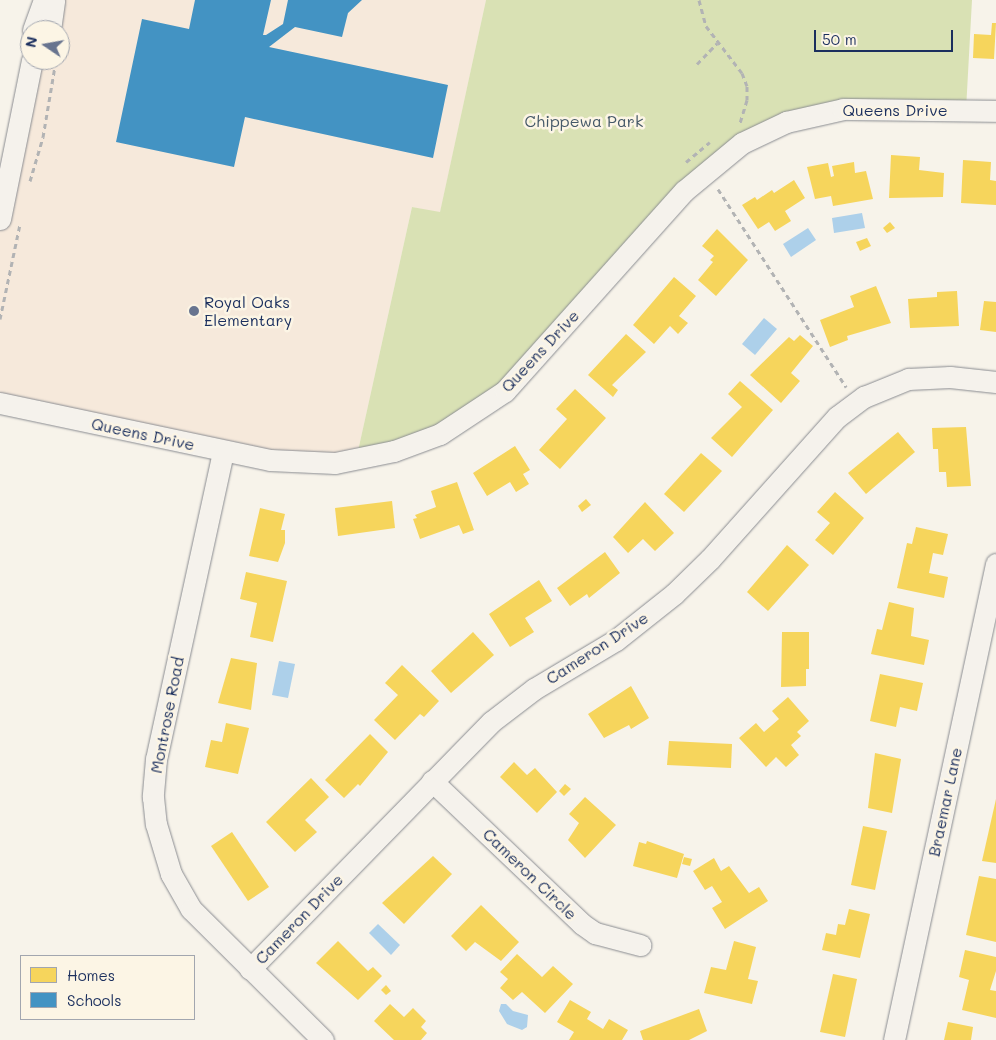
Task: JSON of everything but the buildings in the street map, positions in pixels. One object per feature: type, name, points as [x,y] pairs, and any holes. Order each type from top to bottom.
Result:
[{"type":"street","points":[[37,20],[44,0]]},
{"type":"street","points":[[51,20],[54,0]]},
{"type":"street","points":[[0,220],[30,70]]},
{"type":"street","name":"Queens Drive","points":[[0,403],[223,452],[270,460],[335,463],[405,447],[451,427],[512,384],[700,161],[761,133],[815,114],[873,107],[996,111]]},
{"type":"street","name":"Cameron Drive","points":[[250,969],[479,733],[517,702],[616,640],[674,594],[723,544],[829,423],[856,402],[888,386],[919,378],[950,376],[996,382]]},
{"type":"street","name":"Montrose Road","points":[[223,452],[158,749],[153,797],[161,846],[180,892],[203,924],[323,1040]]},
{"type":"street","name":"Braemar Lane","points":[[894,1040],[996,564]]},
{"type":"street","name":"Cameron Circle","points":[[432,781],[582,924],[595,933],[640,945]]},
{"type":"path","points":[[699,0],[706,26],[742,72],[747,86],[747,100],[737,127]]},
{"type":"path","points":[[697,64],[717,42]]},
{"type":"path","points":[[34,164],[42,137],[54,70]]},
{"type":"path","points":[[683,165],[700,161],[714,139]]},
{"type":"path","points":[[700,161],[856,402]]},
{"type":"path","points":[[0,319],[22,219]]},
{"type":"shaded area","name":"Royal Oaks Elementary","points":[[54,0],[486,0],[440,213],[412,207],[356,460],[335,463],[0,403],[0,219],[33,70],[70,70],[70,20],[58,20]]},
{"type":"green space","name":"Chippewa Park","points":[[486,0],[972,0],[966,110],[873,107],[742,143],[490,402],[356,460],[412,207],[440,212]]},
{"type":"water","points":[[862,213],[865,228],[834,233],[832,218]]},
{"type":"water","points":[[808,228],[816,240],[791,257],[783,244]]},
{"type":"water","points":[[764,318],[777,329],[755,355],[742,344]]},
{"type":"water","points":[[279,661],[295,664],[288,698],[272,695]]},
{"type":"water","points":[[378,924],[400,945],[391,955],[369,933]]},
{"type":"water","points":[[501,1004],[506,1004],[513,1011],[528,1015],[527,1027],[522,1030],[507,1024],[499,1011]]},
{"type":"place","name":"Royal Oaks Elementary","points":[[194,311]]}]
